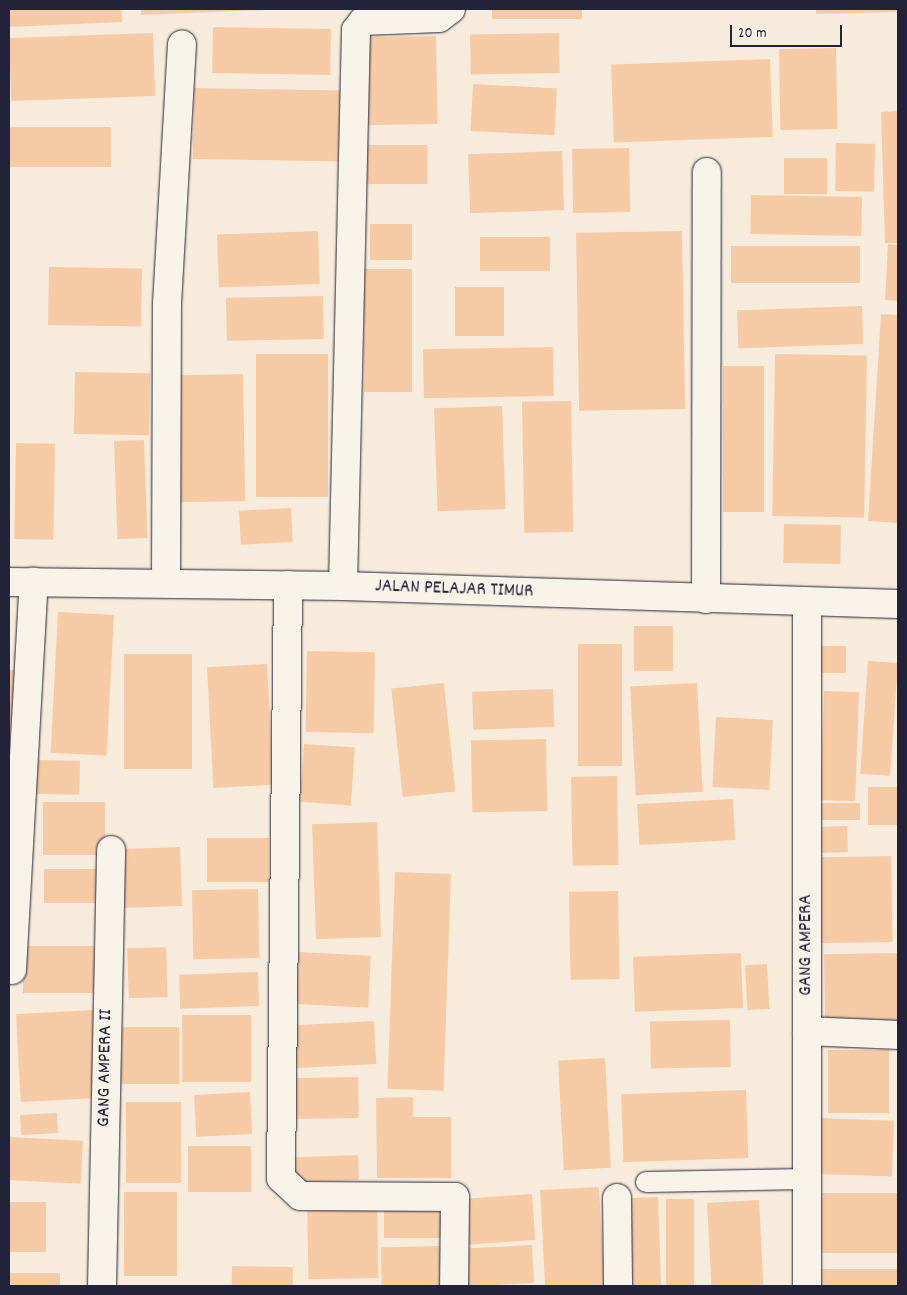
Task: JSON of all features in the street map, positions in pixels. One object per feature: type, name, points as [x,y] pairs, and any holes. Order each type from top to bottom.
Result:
[{"type":"street","points":[[343,586],[356,30],[363,21],[439,18],[451,9]]},
{"type":"street","points":[[166,584],[167,304],[182,44]]},
{"type":"street","points":[[706,599],[707,172]]},
{"type":"street","points":[[12,970],[21,582]]},
{"type":"street","name":"JALAN PELAJAR TIMUR","points":[[21,582],[343,586],[807,604],[898,604]]},
{"type":"street","points":[[288,586],[281,1178],[300,1196],[455,1198],[454,1286]]},
{"type":"street","name":"GANG AMPERA","points":[[807,604],[808,1286]]},
{"type":"street","name":"GANG AMPERA II","points":[[102,1286],[111,850]]},
{"type":"street","points":[[807,1031],[898,1035]]},
{"type":"street","points":[[617,1198],[618,1286]]},
{"type":"lane","points":[[646,1182],[807,1179]]},
{"type":"building","points":[[9,9],[121,9],[122,22],[9,27]]},
{"type":"building","points":[[141,9],[265,9],[265,10],[141,15]]},
{"type":"building","points":[[492,9],[582,9],[582,19],[492,19]]},
{"type":"building","points":[[816,9],[898,9],[898,12],[816,14]]},
{"type":"building","points":[[213,27],[331,29],[330,75],[212,73]]},
{"type":"building","points":[[153,33],[155,96],[11,101],[9,38]]},
{"type":"building","points":[[559,33],[560,73],[471,75],[470,35]]},
{"type":"building","points":[[436,36],[438,124],[361,125],[359,37]]},
{"type":"building","points":[[836,48],[837,129],[780,130],[779,49]]},
{"type":"building","points":[[770,59],[773,137],[614,143],[611,65]]},
{"type":"building","points":[[473,84],[557,88],[554,135],[471,131]]},
{"type":"building","points":[[194,88],[343,91],[342,162],[193,159]]},
{"type":"building","points":[[898,111],[898,243],[885,243],[881,112]]},
{"type":"building","points":[[10,127],[111,127],[111,167],[10,167]]},
{"type":"building","points":[[836,143],[875,144],[874,192],[835,191]]},
{"type":"building","points":[[359,145],[427,145],[427,184],[359,184]]},
{"type":"building","points":[[629,148],[630,212],[573,213],[572,149]]},
{"type":"building","points":[[562,151],[564,210],[470,213],[468,154]]},
{"type":"building","points":[[784,158],[827,158],[827,194],[784,194]]},
{"type":"building","points":[[751,195],[862,197],[861,236],[750,234]]},
{"type":"building","points":[[370,224],[412,224],[412,260],[370,260]]},
{"type":"building","points":[[318,231],[320,284],[219,287],[217,235]]},
{"type":"building","points":[[682,231],[685,409],[579,411],[576,233]]},
{"type":"building","points":[[480,237],[550,237],[550,271],[480,271]]},
{"type":"building","points":[[888,244],[898,245],[898,301],[885,300]]},
{"type":"building","points":[[731,246],[860,246],[860,283],[731,283]]},
{"type":"building","points":[[49,267],[142,269],[141,327],[48,325]]},
{"type":"building","points":[[364,269],[412,269],[412,392],[364,392]]},
{"type":"building","points":[[455,287],[504,287],[504,336],[455,336]]},
{"type":"building","points":[[323,296],[324,339],[227,341],[226,298]]},
{"type":"building","points":[[862,306],[863,344],[738,348],[737,310]]},
{"type":"building","points":[[881,314],[898,315],[898,523],[868,521]]},
{"type":"building","points":[[553,347],[554,396],[424,398],[423,349]]},
{"type":"building","points":[[256,354],[328,354],[328,497],[256,497]]},
{"type":"building","points":[[775,354],[867,356],[864,518],[772,516]]},
{"type":"building","points":[[723,366],[764,366],[764,512],[723,512]]},
{"type":"building","points":[[75,372],[150,373],[149,435],[74,434]]},
{"type":"building","points":[[243,374],[245,501],[179,502],[177,375]]},
{"type":"building","points":[[571,401],[573,532],[524,533],[522,402]]},
{"type":"building","points":[[502,406],[506,509],[438,511],[434,408]]},
{"type":"building","points":[[144,440],[147,538],[117,539],[114,441]]},
{"type":"building","points":[[16,443],[55,444],[53,540],[14,539]]},
{"type":"building","points":[[291,508],[293,542],[241,545],[239,511]]},
{"type":"building","points":[[784,524],[841,525],[840,564],[783,563]]},
{"type":"building","points":[[58,612],[114,615],[107,756],[51,753]]},
{"type":"building","points":[[634,626],[673,626],[673,671],[634,671]]},
{"type":"building","points":[[578,644],[622,644],[622,766],[578,766]]},
{"type":"building","points":[[818,646],[846,646],[846,673],[818,673]]},
{"type":"building","points":[[307,651],[375,652],[374,733],[306,732]]},
{"type":"building","points":[[124,654],[192,654],[192,769],[124,769]]},
{"type":"building","points":[[868,661],[898,663],[890,776],[860,774]]},
{"type":"building","points":[[267,664],[273,785],[213,788],[207,667]]},
{"type":"building","points":[[9,670],[16,670],[10,774],[9,774]]},
{"type":"building","points":[[444,683],[455,791],[403,797],[391,689]]},
{"type":"building","points":[[697,683],[703,792],[636,795],[630,687]]},
{"type":"building","points":[[553,689],[554,727],[473,730],[472,692]]},
{"type":"building","points":[[824,691],[859,692],[855,801],[820,800]]},
{"type":"building","points":[[716,717],[773,720],[769,790],[712,787]]},
{"type":"building","points":[[546,739],[547,811],[472,812],[471,740]]},
{"type":"building","points":[[304,744],[355,748],[351,805],[300,802]]},
{"type":"building","points":[[37,760],[80,761],[79,795],[36,794]]},
{"type":"building","points":[[617,776],[619,865],[573,866],[571,777]]},
{"type":"building","points":[[868,787],[898,787],[898,825],[868,825]]},
{"type":"building","points":[[733,799],[735,840],[639,845],[637,804]]},
{"type":"building","points":[[43,802],[105,802],[105,855],[43,855]]},
{"type":"building","points":[[821,803],[860,803],[860,820],[821,820]]},
{"type":"building","points":[[377,822],[381,937],[316,939],[312,824]]},
{"type":"building","points":[[847,826],[848,852],[808,853],[807,827]]},
{"type":"building","points":[[207,838],[269,838],[269,882],[207,882]]},
{"type":"building","points":[[180,847],[182,906],[123,908],[121,849]]},
{"type":"building","points":[[891,856],[893,942],[814,943],[812,857]]},
{"type":"building","points":[[44,869],[97,869],[97,903],[44,903]]},
{"type":"building","points":[[395,872],[451,874],[443,1091],[387,1089]]},
{"type":"building","points":[[258,889],[259,958],[193,959],[192,890]]},
{"type":"building","points":[[618,891],[620,979],[571,980],[569,892]]},
{"type":"building","points":[[23,946],[95,946],[95,993],[23,993]]},
{"type":"building","points":[[166,947],[168,997],[129,998],[127,948]]},
{"type":"building","points":[[299,952],[371,956],[368,1008],[296,1004]]},
{"type":"building","points":[[741,953],[743,1008],[635,1012],[633,957]]},
{"type":"building","points":[[897,953],[898,1023],[825,1024],[824,954]]},
{"type":"building","points":[[767,964],[769,1009],[747,1010],[745,965]]},
{"type":"building","points":[[258,972],[259,1006],[180,1009],[179,975]]},
{"type":"building","points":[[94,1010],[99,1098],[21,1102],[16,1014]]},
{"type":"building","points":[[182,1015],[251,1015],[251,1082],[182,1082]]},
{"type":"building","points":[[730,1020],[731,1067],[651,1068],[650,1021]]},
{"type":"building","points":[[374,1021],[376,1064],[292,1068],[290,1025]]},
{"type":"building","points":[[121,1027],[179,1027],[179,1084],[121,1084]]},
{"type":"building","points":[[828,1050],[889,1050],[889,1113],[828,1113]]},
{"type":"building","points":[[605,1058],[611,1168],[564,1170],[558,1060]]},
{"type":"building","points":[[358,1077],[359,1118],[295,1119],[294,1078]]},
{"type":"building","points":[[746,1090],[748,1158],[623,1162],[621,1094]]},
{"type":"building","points":[[250,1092],[252,1134],[196,1137],[194,1095]]},
{"type":"building","points":[[413,1097],[413,1117],[451,1117],[451,1178],[377,1178],[376,1098]]},
{"type":"building","points":[[126,1102],[181,1102],[181,1183],[126,1183]]},
{"type":"building","points":[[57,1113],[58,1133],[21,1135],[20,1115]]},
{"type":"building","points":[[818,1118],[894,1121],[892,1177],[816,1174]]},
{"type":"building","points":[[9,1137],[83,1141],[81,1184],[9,1180]]},
{"type":"building","points":[[188,1146],[251,1146],[251,1192],[188,1192]]},
{"type":"building","points":[[358,1155],[359,1180],[289,1182],[288,1157]]},
{"type":"building","points":[[599,1187],[604,1286],[545,1286],[540,1190]]},
{"type":"building","points":[[124,1192],[177,1192],[177,1276],[124,1276]]},
{"type":"building","points":[[813,1193],[898,1193],[898,1253],[813,1253]]},
{"type":"building","points":[[532,1194],[535,1240],[467,1245],[464,1199]]},
{"type":"building","points":[[658,1197],[661,1286],[628,1286],[625,1198]]},
{"type":"building","points":[[377,1198],[378,1278],[308,1279],[307,1199]]},
{"type":"building","points":[[666,1199],[694,1199],[694,1286],[666,1286]]},
{"type":"building","points":[[759,1200],[764,1286],[711,1286],[707,1203]]},
{"type":"building","points":[[9,1202],[46,1202],[46,1252],[9,1252]]},
{"type":"building","points":[[384,1203],[445,1203],[445,1238],[384,1238]]},
{"type":"building","points":[[532,1245],[534,1283],[467,1286],[465,1249]]},
{"type":"building","points":[[446,1246],[447,1286],[382,1286],[381,1247]]},
{"type":"building","points":[[232,1266],[293,1267],[293,1286],[232,1286]]},
{"type":"building","points":[[819,1269],[898,1269],[898,1286],[819,1286]]},
{"type":"building","points":[[9,1273],[60,1273],[60,1286],[9,1286]]}]
